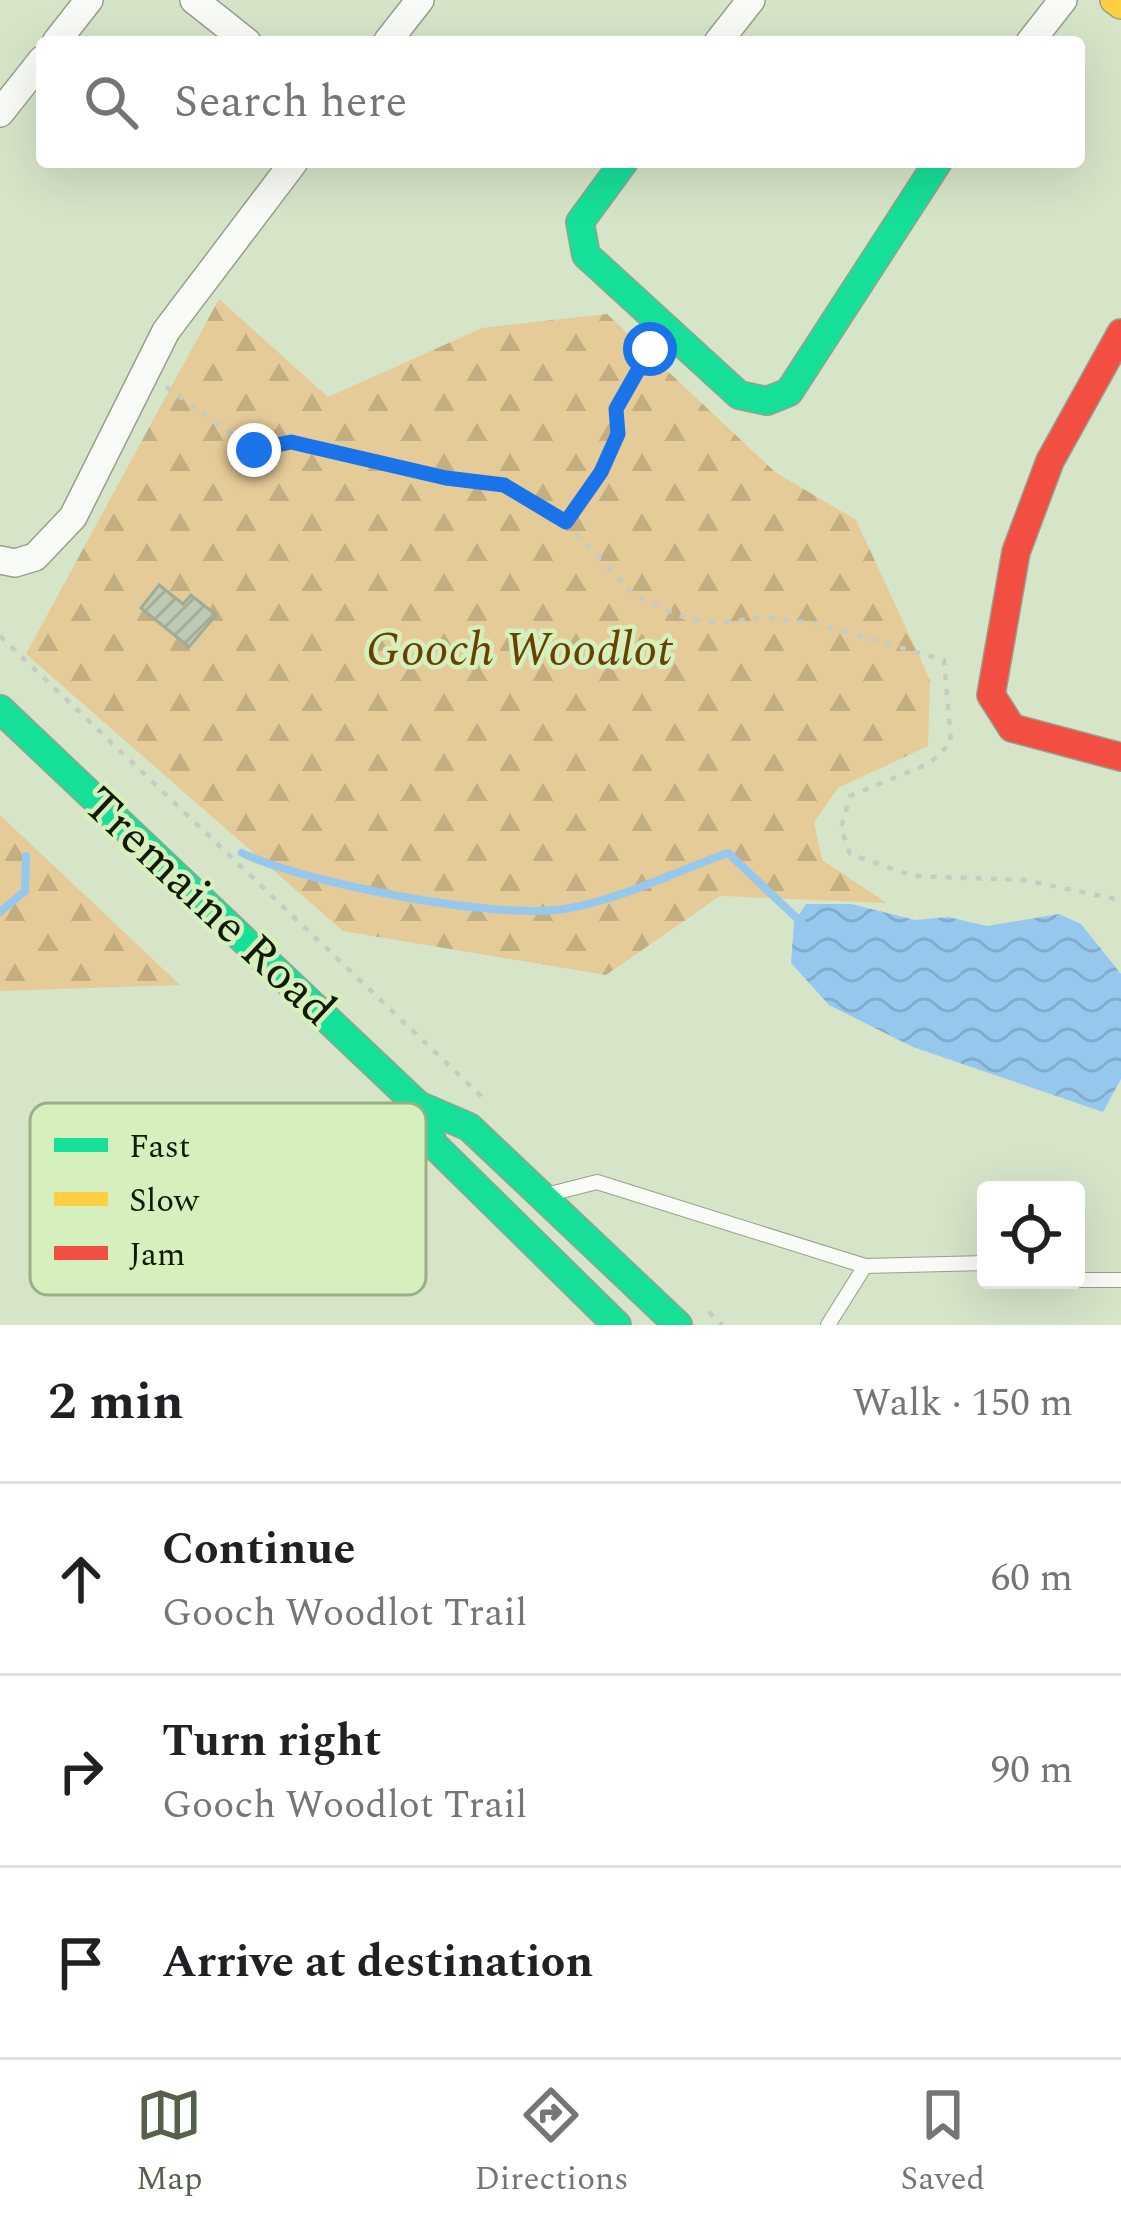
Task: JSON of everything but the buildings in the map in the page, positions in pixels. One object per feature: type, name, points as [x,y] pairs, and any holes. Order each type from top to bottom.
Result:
[{"type":"main road","points":[[620,168],[580,222],[586,255],[739,394],[754,401],[789,392],[934,168]]},
{"type":"main road","points":[[1121,333],[1081,397],[1028,514],[1000,617],[991,695],[1000,717],[1012,728],[1121,757]]},
{"type":"main road","name":"Tremaine Road","points":[[0,710],[416,1103]]},
{"type":"main road","name":"Tremaine Road","points":[[426,1108],[470,1126],[678,1325]]},
{"type":"main road","name":"Tremaine Road","points":[[426,1125],[434,1145],[617,1325]]},
{"type":"street","points":[[61,36],[89,0]]},
{"type":"street","points":[[194,0],[240,36]]},
{"type":"street","points":[[392,36],[420,0]]},
{"type":"street","points":[[723,36],[751,0]]},
{"type":"street","points":[[1035,36],[1063,0]]},
{"type":"street","points":[[0,113],[36,68]]},
{"type":"street","points":[[0,560],[14,563],[35,557],[73,517],[175,317],[289,168]]},
{"type":"lane","points":[[544,1196],[597,1182],[865,1266],[977,1263]]},
{"type":"lane","points":[[828,1325],[865,1266]]},
{"type":"lane","points":[[1085,1280],[1121,1280]]},
{"type":"path","points":[[566,522],[601,472],[618,434],[616,409],[650,349]]},
{"type":"path","points":[[166,387],[254,450],[291,442],[446,478],[504,485],[566,522],[635,596],[688,619],[721,623],[764,616],[818,624],[944,660],[951,743],[930,763],[850,796],[841,828],[850,854],[913,876],[1024,880],[1121,900]]},
{"type":"path","points":[[0,635],[491,1106]]},
{"type":"green space","name":"Gooch Woodlot","points":[[219,299],[328,397],[482,328],[607,314],[775,472],[856,520],[930,680],[928,746],[838,788],[814,822],[822,860],[887,903],[720,896],[606,975],[343,931],[26,654]]},
{"type":"green space","points":[[0,815],[180,985],[0,991]]},
{"type":"water","points":[[806,904],[851,904],[915,920],[948,917],[987,926],[1059,914],[1081,924],[1121,974],[1121,1079],[1103,1112],[913,1047],[829,1005],[791,963],[794,922]]},
{"type":"waterway","points":[[242,853],[310,876],[404,897],[539,911],[610,898],[728,853],[802,923]]},
{"type":"waterway","points":[[0,912],[25,891],[26,856]]},
{"type":"traffic: fast","points":[[620,168],[580,222],[586,255],[739,395],[767,401],[789,392],[934,168]]},
{"type":"traffic: fast","points":[[0,709],[416,1103]]},
{"type":"traffic: fast","points":[[426,1108],[469,1127],[678,1325]]},
{"type":"traffic: fast","points":[[426,1125],[434,1145],[617,1325]]},
{"type":"traffic: slow","points":[[1114,0],[1121,5]]},
{"type":"traffic: jam","points":[[1121,333],[1050,461],[1016,552],[991,695],[1012,728],[1121,757]]},
{"type":"route","points":[[254,450],[291,442],[446,478],[504,485],[566,522],[601,472],[618,434],[616,409],[650,349]]}]
